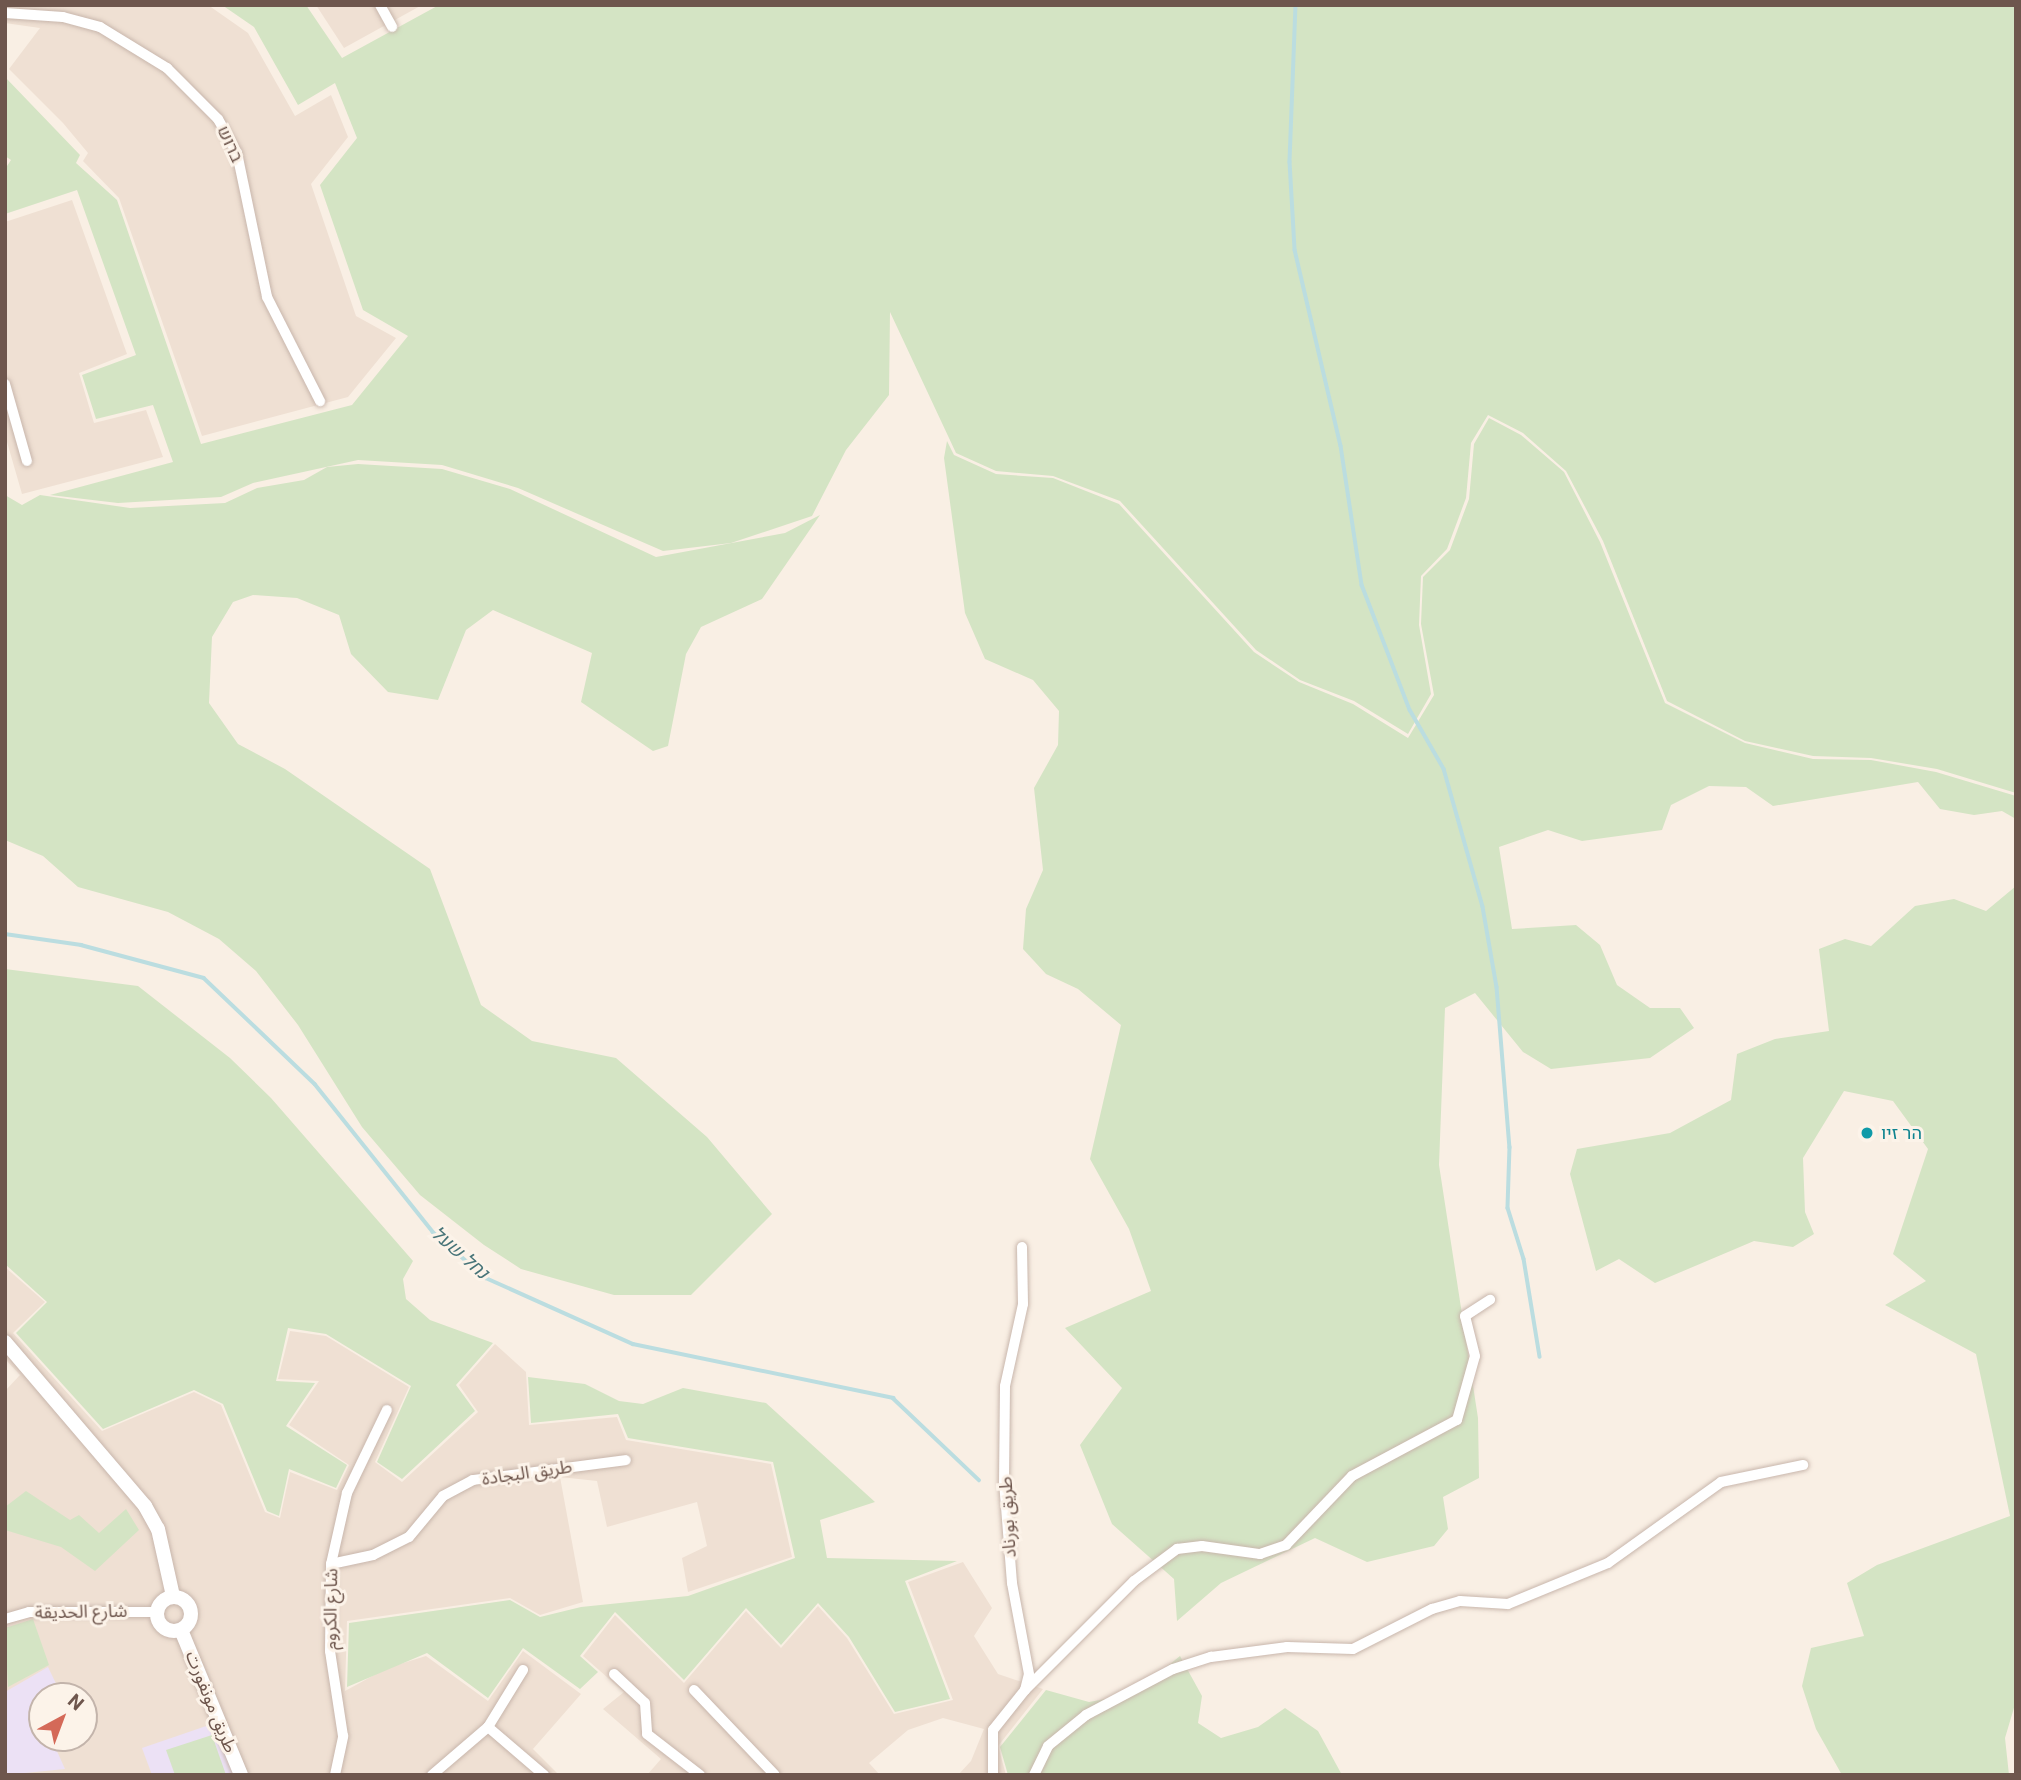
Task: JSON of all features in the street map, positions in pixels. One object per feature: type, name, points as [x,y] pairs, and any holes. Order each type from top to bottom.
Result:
[{"type":"main road","points":[[5,1342],[145,1506],[158,1529],[173,1596],[191,1607],[192,1618],[181,1630],[164,1628],[157,1612],[173,1596]]},
{"type":"main road","name":"طريق مونفورت","points":[[181,1630],[241,1775]]},
{"type":"street","points":[[380,5],[392,27]]},
{"type":"street","name":"ברוש","points":[[5,13],[63,17],[100,27],[167,68],[218,119],[237,153],[267,298],[320,401]]},
{"type":"street","points":[[5,384],[27,461]]},
{"type":"street","name":"طريق بورناد","points":[[1022,1247],[1023,1304],[1005,1386],[1004,1482],[1012,1583],[1029,1674],[1025,1690]]},
{"type":"street","points":[[993,1775],[993,1730],[1025,1690],[1134,1581],[1177,1549],[1202,1546],[1260,1554],[1286,1545],[1352,1476],[1457,1420],[1475,1356],[1465,1315],[1490,1300]]},
{"type":"street","name":"شارع الكروم","points":[[335,1775],[343,1736],[330,1651],[331,1564],[347,1493],[387,1409]]},
{"type":"street","name":"طريق البجادة","points":[[331,1564],[373,1555],[409,1537],[443,1496],[473,1480],[626,1460]]},
{"type":"street","points":[[1034,1775],[1048,1746],[1086,1715],[1173,1669],[1211,1657],[1287,1647],[1353,1649],[1432,1609],[1460,1601],[1508,1604],[1608,1563],[1721,1482],[1803,1465]]},
{"type":"street","name":"شارع الحديقة","points":[[5,1619],[29,1612],[157,1612]]},
{"type":"street","points":[[432,1775],[488,1727],[523,1670]]},
{"type":"street","points":[[614,1674],[645,1703],[647,1734],[700,1775]]},
{"type":"street","points":[[694,1690],[775,1775]]},
{"type":"street","points":[[488,1727],[544,1775]]},
{"type":"shaded area","points":[[5,5],[208,5],[248,33],[295,116],[331,95],[348,137],[311,184],[356,316],[396,338],[348,397],[202,436],[119,198],[83,161],[88,153],[63,123],[9,69],[40,28],[5,23]]},
{"type":"shaded area","points":[[316,5],[422,5],[344,48]]},
{"type":"shaded area","points":[[72,200],[127,354],[79,373],[94,423],[146,410],[163,457],[22,494],[5,435],[5,222]]},
{"type":"shaded area","points":[[5,1267],[45,1302],[13,1333],[102,1431],[194,1392],[221,1405],[265,1512],[280,1518],[290,1472],[337,1490],[349,1465],[289,1425],[319,1381],[278,1379],[290,1331],[326,1336],[409,1387],[375,1462],[402,1482],[478,1412],[459,1385],[495,1344],[526,1372],[529,1425],[617,1417],[626,1440],[771,1464],[792,1557],[688,1592],[682,1558],[707,1546],[697,1502],[607,1527],[597,1481],[560,1477],[583,1602],[540,1615],[510,1598],[347,1621],[345,1691],[387,1668],[426,1656],[488,1701],[523,1651],[581,1694],[533,1749],[559,1775],[5,1775],[5,1391],[20,1375],[5,1359]]},
{"type":"shaded area","points":[[963,1562],[992,1608],[974,1636],[998,1674],[1043,1689],[998,1746],[1006,1775],[958,1775],[971,1761],[984,1729],[943,1718],[908,1730],[869,1763],[880,1775],[647,1775],[661,1759],[603,1709],[624,1692],[583,1656],[615,1615],[684,1683],[746,1611],[781,1648],[818,1606],[847,1638],[894,1714],[953,1700],[908,1582]]},
{"type":"shaded area","points":[[48,1667],[55,1682],[28,1682],[28,1752],[57,1752],[65,1769],[5,1775],[5,1692]]},
{"type":"shaded area","points":[[215,1723],[234,1775],[152,1775],[142,1748]]},
{"type":"green space","points":[[222,5],[306,5],[342,58],[439,5],[2016,5],[2016,793],[1937,769],[1871,758],[1813,756],[1745,741],[1667,701],[1603,541],[1566,471],[1523,433],[1488,415],[1471,443],[1466,498],[1447,549],[1421,576],[1419,625],[1431,694],[1408,734],[1354,701],[1300,680],[1256,650],[1120,501],[1053,476],[996,471],[956,453],[890,312],[889,395],[846,450],[812,516],[731,543],[663,551],[518,488],[442,465],[358,460],[253,483],[221,497],[118,503],[50,495],[173,462],[153,405],[96,419],[82,375],[136,355],[77,190],[5,214],[5,169],[11,160],[5,156],[5,77],[80,155],[76,163],[117,200],[201,444],[352,405],[408,336],[363,310],[320,185],[357,138],[335,83],[298,105],[254,27]]},
{"type":"green space","points":[[1489,418],[1521,435],[1564,472],[1600,542],[1665,703],[1745,743],[1813,759],[1871,760],[1936,772],[2016,796],[2016,819],[2002,811],[1974,815],[1940,809],[1918,782],[1773,806],[1746,787],[1709,786],[1671,805],[1662,830],[1582,841],[1548,830],[1499,847],[1512,929],[1576,925],[1600,945],[1617,985],[1650,1008],[1680,1008],[1694,1028],[1650,1058],[1551,1069],[1523,1052],[1475,993],[1445,1008],[1439,1165],[1478,1418],[1479,1478],[1443,1497],[1448,1529],[1434,1546],[1367,1562],[1315,1538],[1221,1583],[1177,1621],[1174,1579],[1112,1524],[1080,1445],[1122,1388],[1065,1328],[1151,1291],[1129,1229],[1090,1159],[1121,1025],[1078,989],[1046,974],[1023,949],[1026,909],[1043,870],[1034,788],[1058,745],[1059,711],[1033,680],[985,659],[965,613],[944,458],[947,441],[954,455],[996,474],[1053,478],[1119,504],[1254,652],[1299,682],[1353,704],[1408,738],[1434,695],[1421,624],[1423,577],[1450,550],[1469,499],[1474,444]]},
{"type":"green space","points":[[358,464],[442,469],[510,489],[656,557],[785,533],[820,515],[762,599],[701,627],[686,654],[668,746],[653,751],[581,702],[592,653],[493,610],[466,630],[438,700],[388,692],[351,654],[339,615],[297,598],[253,595],[233,602],[212,637],[209,703],[238,744],[285,769],[430,869],[481,1005],[532,1041],[616,1058],[707,1137],[772,1214],[691,1295],[614,1295],[521,1269],[484,1245],[420,1195],[362,1127],[298,1025],[256,971],[219,939],[168,912],[78,887],[43,856],[5,840],[5,495],[22,505],[40,495],[130,508],[225,503],[257,488],[304,480],[327,467]]},
{"type":"green space","points":[[2016,886],[2016,1701],[2005,1738],[2009,1775],[1842,1775],[1816,1729],[1802,1686],[1811,1648],[1864,1636],[1847,1583],[1877,1565],[2010,1516],[1976,1354],[1885,1305],[1926,1281],[1893,1254],[1928,1149],[1893,1101],[1844,1091],[1803,1158],[1805,1212],[1814,1234],[1793,1247],[1754,1241],[1655,1283],[1619,1259],[1596,1271],[1570,1174],[1577,1149],[1670,1133],[1731,1100],[1737,1054],[1775,1039],[1829,1031],[1819,949],[1845,939],[1871,946],[1915,906],[1954,899],[1986,911]]},
{"type":"green space","points":[[5,969],[138,986],[230,1058],[271,1098],[413,1261],[403,1279],[406,1299],[430,1320],[493,1343],[456,1385],[475,1411],[402,1479],[377,1462],[411,1386],[326,1334],[288,1328],[276,1381],[315,1383],[286,1426],[347,1465],[336,1488],[289,1469],[279,1516],[267,1511],[223,1404],[194,1390],[103,1429],[16,1333],[47,1302],[5,1264]]},
{"type":"green space","points":[[528,1377],[585,1384],[619,1401],[643,1404],[683,1388],[766,1403],[875,1502],[820,1520],[827,1558],[957,1561],[905,1581],[950,1699],[895,1712],[849,1637],[818,1603],[781,1645],[746,1608],[684,1680],[615,1612],[580,1656],[598,1672],[580,1689],[523,1648],[488,1698],[427,1653],[347,1687],[349,1623],[510,1600],[540,1617],[581,1607],[688,1596],[795,1558],[773,1462],[628,1438],[618,1414],[531,1423]]},
{"type":"green space","points":[[26,1491],[70,1520],[79,1515],[99,1533],[126,1509],[139,1530],[95,1571],[61,1547],[5,1530],[5,1507]]},
{"type":"green space","points":[[33,1619],[49,1665],[8,1687],[5,1628]]},
{"type":"green space","points":[[1180,1656],[1202,1696],[1198,1723],[1221,1738],[1258,1727],[1285,1708],[1318,1731],[1342,1775],[1008,1775],[1000,1747],[1046,1690],[1089,1702],[1133,1694]]},
{"type":"green space","points":[[212,1735],[226,1775],[175,1775],[166,1750]]},
{"type":"waterway","points":[[1296,5],[1290,162],[1295,250],[1341,446],[1362,585],[1410,710],[1444,769],[1483,907],[1497,987],[1510,1147],[1508,1208],[1524,1259],[1540,1357]]},
{"type":"waterway","name":"נחל שעל","points":[[5,934],[81,945],[204,978],[315,1084],[433,1232],[486,1278],[633,1344],[893,1398],[979,1480]]},
{"type":"place","name":"הר זיו","points":[[1867,1133]]}]
